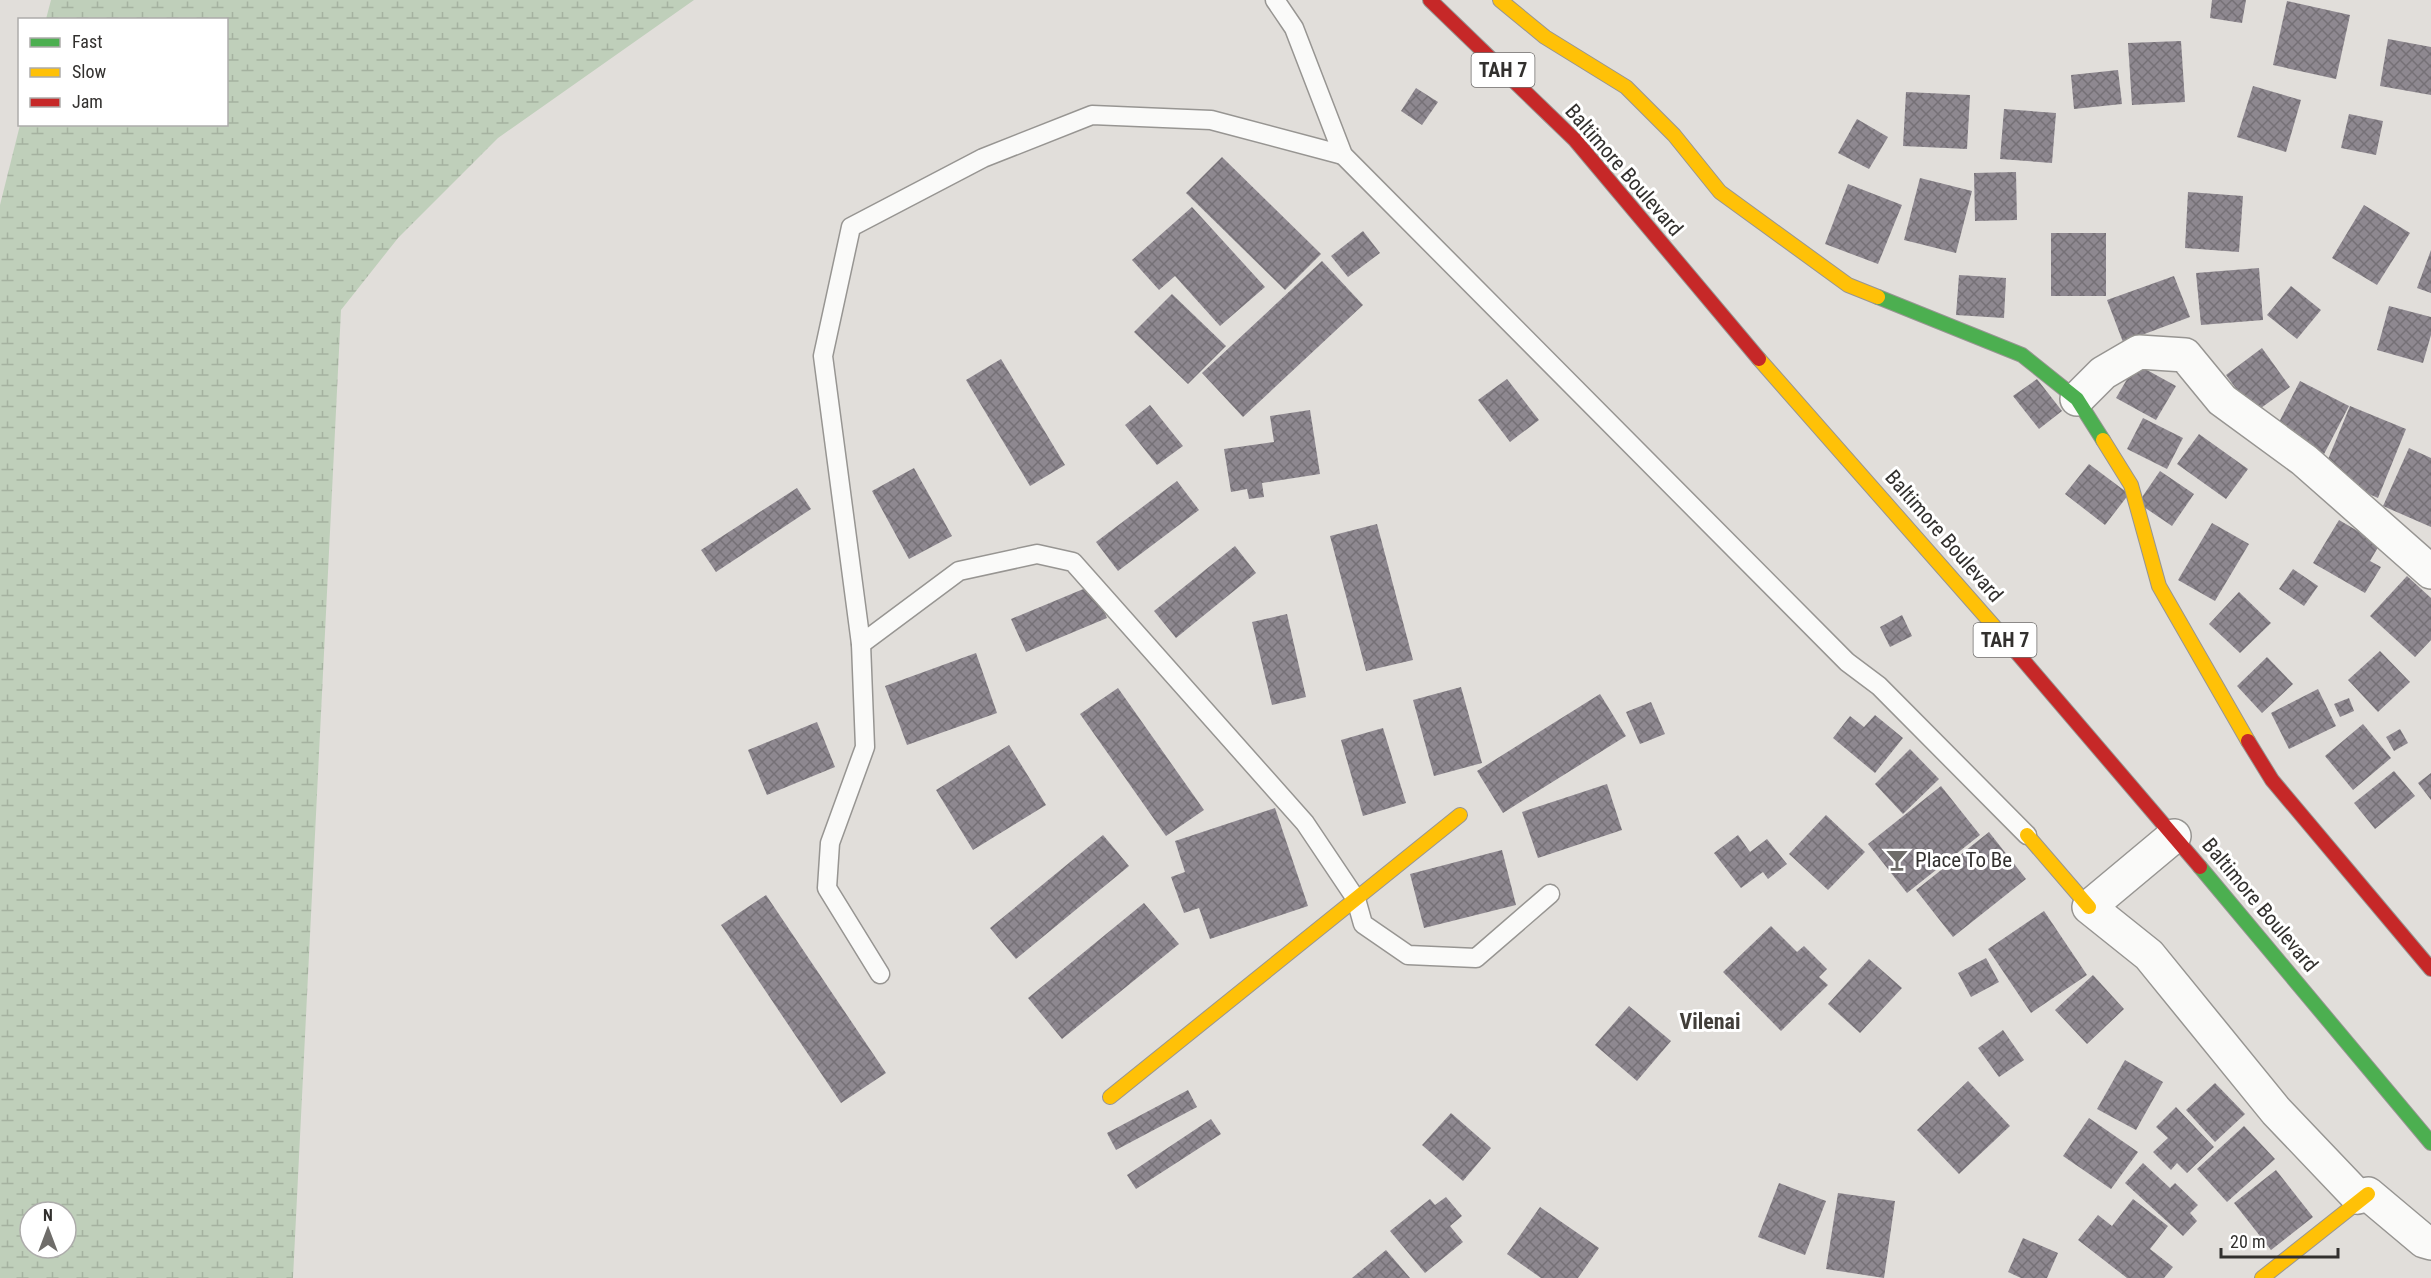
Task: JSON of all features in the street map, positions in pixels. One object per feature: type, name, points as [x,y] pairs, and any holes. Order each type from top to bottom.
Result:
[{"type":"main road","name":"Baltimore Boulevard","points":[[1430,0],[1575,140],[1732,329],[1874,487],[2174,836],[2431,1143]]},
{"type":"main road","points":[[1500,0],[1545,37],[1626,87],[1674,135],[1720,192],[1848,285],[2022,355],[2077,399],[2130,485],[2159,586],[2227,708],[2266,771],[2431,969]]},
{"type":"main road","points":[[1110,1097],[1460,815]]},
{"type":"main road","points":[[2027,835],[2089,907]]},
{"type":"main road","points":[[2262,1278],[2368,1194]]},
{"type":"street","points":[[2077,399],[2103,373],[2139,351],[2185,355],[2222,400],[2304,460],[2431,572]]},
{"type":"street","points":[[2174,836],[2089,907],[2149,955],[2276,1111],[2358,1197],[2368,1194],[2424,1241],[2431,1243]]},
{"type":"lane","points":[[1275,0],[1294,28],[1343,155],[1847,662],[1879,686],[2027,835]]},
{"type":"lane","points":[[880,974],[827,888],[830,843],[865,747],[861,644],[823,356],[851,227],[983,158],[1092,115],[1211,120],[1343,155]]},
{"type":"lane","points":[[861,644],[959,571],[1037,554],[1072,562],[1305,823],[1356,899],[1363,924],[1408,955],[1476,958],[1550,894]]},
{"type":"green space","points":[[51,0],[694,0],[498,138],[398,238],[341,310],[293,1278],[0,1278],[0,205],[20,126],[228,126],[228,18],[46,18]]},
{"type":"building","points":[[2212,0],[2246,0],[2242,23],[2210,18]]},
{"type":"building","points":[[2287,1],[2350,15],[2336,79],[2273,65]]},
{"type":"building","points":[[2388,39],[2431,47],[2431,95],[2380,86]]},
{"type":"building","points":[[2181,41],[2185,102],[2132,105],[2128,43]]},
{"type":"building","points":[[2118,70],[2122,104],[2074,109],[2071,75]]},
{"type":"building","points":[[2253,86],[2301,100],[2286,152],[2237,137]]},
{"type":"building","points":[[1416,88],[1438,102],[1422,125],[1401,111]]},
{"type":"building","points":[[1906,92],[1970,95],[1967,149],[1903,146]]},
{"type":"building","points":[[2004,109],[2056,113],[2052,163],[2000,159]]},
{"type":"building","points":[[2349,114],[2383,121],[2376,155],[2341,148]]},
{"type":"building","points":[[1857,119],[1888,137],[1869,169],[1838,153]]},
{"type":"building","points":[[1222,157],[1321,254],[1285,290],[1186,193]]},
{"type":"building","points":[[2016,172],[2017,220],[1975,221],[1974,173]]},
{"type":"building","points":[[1920,178],[1972,191],[1956,253],[1904,240]]},
{"type":"building","points":[[1848,184],[1902,205],[1878,264],[1825,244]]},
{"type":"building","points":[[2188,192],[2243,196],[2239,252],[2185,248]]},
{"type":"building","points":[[2364,205],[2410,233],[2377,285],[2332,258]]},
{"type":"building","points":[[1192,207],[1265,287],[1220,326],[1175,276],[1159,290],[1132,260]]},
{"type":"building","points":[[1363,231],[1380,253],[1348,277],[1331,256]]},
{"type":"building","points":[[2051,233],[2106,233],[2106,296],[2051,296]]},
{"type":"building","points":[[2431,250],[2431,293],[2417,288]]},
{"type":"building","points":[[1322,261],[1363,305],[1243,417],[1202,373]]},
{"type":"building","points":[[2259,268],[2263,320],[2201,325],[2196,273]]},
{"type":"building","points":[[1959,275],[2006,278],[2004,318],[1956,315]]},
{"type":"building","points":[[2174,276],[2190,317],[2123,342],[2107,300]]},
{"type":"building","points":[[2291,286],[2321,310],[2297,339],[2267,315]]},
{"type":"building","points":[[1172,294],[1226,346],[1188,384],[1134,332]]},
{"type":"building","points":[[2389,306],[2431,317],[2431,335],[2423,363],[2377,350]]},
{"type":"building","points":[[2262,348],[2290,387],[2254,413],[2226,375]]},
{"type":"building","points":[[1001,359],[1065,465],[1030,486],[966,380]]},
{"type":"building","points":[[2136,364],[2176,386],[2156,420],[2116,398]]},
{"type":"building","points":[[1507,379],[1539,420],[1510,442],[1478,400]]},
{"type":"building","points":[[2037,379],[2062,411],[2039,429],[2013,396]]},
{"type":"building","points":[[2300,381],[2349,406],[2322,458],[2273,434]]},
{"type":"building","points":[[1150,405],[1183,446],[1157,465],[1125,425]]},
{"type":"building","points":[[2350,406],[2406,429],[2378,498],[2322,474]]},
{"type":"building","points":[[1310,410],[1320,474],[1262,483],[1264,497],[1249,499],[1247,489],[1231,492],[1224,449],[1274,442],[1270,416]]},
{"type":"building","points":[[2143,418],[2183,438],[2167,469],[2127,449]]},
{"type":"building","points":[[2199,434],[2248,469],[2226,499],[2177,464]]},
{"type":"building","points":[[2409,448],[2431,458],[2431,527],[2383,506]]},
{"type":"building","points":[[2089,464],[2129,494],[2105,525],[2065,494]]},
{"type":"building","points":[[914,468],[952,536],[909,559],[872,491]]},
{"type":"building","points":[[2160,471],[2194,494],[2172,526],[2138,503]]},
{"type":"building","points":[[1177,481],[1199,510],[1118,571],[1096,542]]},
{"type":"building","points":[[797,488],[811,509],[716,572],[701,550]]},
{"type":"building","points":[[2339,520],[2380,544],[2370,561],[2381,567],[2365,593],[2313,563]]},
{"type":"building","points":[[2212,523],[2249,544],[2215,601],[2178,580]]},
{"type":"building","points":[[1377,524],[1413,660],[1366,671],[1330,536]]},
{"type":"building","points":[[1235,546],[1256,573],[1176,638],[1154,611]]},
{"type":"building","points":[[2293,569],[2318,586],[2304,606],[2279,589]]},
{"type":"building","points":[[2407,576],[2431,598],[2431,640],[2415,657],[2370,616]]},
{"type":"building","points":[[1093,585],[1107,618],[1026,652],[1011,619]]},
{"type":"building","points":[[2239,592],[2271,623],[2240,653],[2209,624]]},
{"type":"building","points":[[1287,614],[1306,697],[1272,705],[1252,622]]},
{"type":"building","points":[[1902,615],[1912,636],[1890,647],[1880,627]]},
{"type":"building","points":[[2380,651],[2410,682],[2378,712],[2348,680]]},
{"type":"building","points":[[976,653],[997,713],[907,745],[885,686]]},
{"type":"building","points":[[2267,657],[2293,684],[2262,713],[2237,686]]},
{"type":"building","points":[[1461,687],[1482,763],[1434,776],[1413,700]]},
{"type":"building","points":[[1118,688],[1204,810],[1166,836],[1080,714]]},
{"type":"building","points":[[2318,689],[2336,726],[2289,749],[2271,713]]},
{"type":"building","points":[[1600,694],[1626,736],[1503,813],[1477,771]]},
{"type":"building","points":[[2349,698],[2354,711],[2340,717],[2334,704]]},
{"type":"building","points":[[1651,702],[1665,734],[1640,744],[1626,712]]},
{"type":"building","points":[[1875,715],[1903,738],[1875,773],[1833,738],[1850,716],[1864,727]]},
{"type":"building","points":[[817,722],[835,767],[767,795],[748,750]]},
{"type":"building","points":[[2363,724],[2391,758],[2353,790],[2325,756]]},
{"type":"building","points":[[1383,728],[1406,803],[1363,816],[1341,740]]},
{"type":"building","points":[[2400,729],[2408,743],[2394,751],[2386,737]]},
{"type":"building","points":[[1009,745],[1046,805],[973,850],[936,790]]},
{"type":"building","points":[[1910,749],[1939,779],[1903,814],[1875,784]]},
{"type":"building","points":[[2394,771],[2415,796],[2375,829],[2354,803]]},
{"type":"building","points":[[2431,773],[2431,800],[2418,783]]},
{"type":"building","points":[[1607,784],[1622,830],[1538,858],[1522,812]]},
{"type":"building","points":[[1941,786],[1980,835],[1907,893],[1868,844]]},
{"type":"building","points":[[1275,808],[1308,906],[1210,939],[1199,908],[1184,913],[1171,877],[1185,872],[1175,841]]},
{"type":"building","points":[[1826,815],[1865,852],[1828,890],[1789,854]]},
{"type":"building","points":[[1989,832],[2026,879],[1953,937],[1916,890]]},
{"type":"building","points":[[1103,835],[1129,866],[1016,959],[990,928]]},
{"type":"building","points":[[1738,835],[1750,852],[1767,839],[1787,864],[1768,879],[1763,872],[1741,888],[1714,853]]},
{"type":"building","points":[[1502,850],[1516,905],[1424,928],[1410,874]]},
{"type":"building","points":[[766,895],[886,1073],[841,1103],[721,925]]},
{"type":"building","points":[[1144,903],[1179,944],[1062,1039],[1028,998]]},
{"type":"building","points":[[2044,911],[2087,975],[2031,1013],[1988,949]]},
{"type":"building","points":[[1771,926],[1797,952],[1804,946],[1827,969],[1819,977],[1828,985],[1781,1031],[1723,972]]},
{"type":"building","points":[[1986,958],[1999,982],[1971,997],[1958,973]]},
{"type":"building","points":[[1869,959],[1902,988],[1860,1033],[1828,1004]]},
{"type":"building","points":[[2093,975],[2124,1009],[2087,1044],[2055,1010]]},
{"type":"building","points":[[1629,1006],[1671,1041],[1637,1081],[1595,1045]]},
{"type":"building","points":[[2003,1030],[2024,1060],[1999,1077],[1978,1048]]},
{"type":"building","points":[[2125,1060],[2163,1082],[2136,1130],[2097,1109]]},
{"type":"building","points":[[1968,1081],[2010,1126],[1959,1174],[1917,1130]]},
{"type":"building","points":[[2215,1083],[2245,1114],[2215,1142],[2186,1110]]},
{"type":"building","points":[[1188,1090],[1197,1107],[1116,1150],[1107,1133]]},
{"type":"building","points":[[2176,1107],[2214,1147],[2187,1173],[2177,1163],[2171,1170],[2153,1152],[2168,1138],[2156,1127]]},
{"type":"building","points":[[1451,1113],[1491,1148],[1463,1181],[1422,1145]]},
{"type":"building","points":[[2089,1118],[2138,1152],[2111,1189],[2063,1156]]},
{"type":"building","points":[[1211,1119],[1221,1134],[1136,1189],[1127,1175]]},
{"type":"building","points":[[2244,1126],[2275,1159],[2227,1202],[2197,1169]]},
{"type":"building","points":[[2143,1163],[2170,1188],[2175,1183],[2198,1205],[2190,1213],[2197,1221],[2183,1236],[2125,1183]]},
{"type":"building","points":[[2276,1170],[2313,1217],[2271,1250],[2234,1203]]},
{"type":"building","points":[[1779,1183],[1826,1201],[1805,1255],[1758,1237]]},
{"type":"building","points":[[1838,1193],[1895,1201],[1884,1278],[1826,1269]]},
{"type":"building","points":[[1446,1197],[1462,1216],[1450,1226],[1463,1242],[1425,1273],[1390,1231],[1430,1199],[1435,1205]]},
{"type":"building","points":[[2133,1199],[2168,1226],[2150,1249],[2173,1267],[2164,1278],[2127,1278],[2078,1240],[2098,1215],[2112,1226]]},
{"type":"building","points":[[1540,1207],[1599,1248],[1578,1278],[1541,1278],[1507,1254]]},
{"type":"building","points":[[2023,1238],[2058,1253],[2047,1278],[2021,1278],[2008,1272]]},
{"type":"building","points":[[1386,1250],[1410,1278],[1352,1278]]},
{"type":"traffic: fast","points":[[1878,297],[2022,355],[2077,399],[2103,440]]},
{"type":"traffic: fast","points":[[2200,867],[2431,1143]]},
{"type":"traffic: slow","points":[[1500,0],[1545,37],[1626,87],[1674,135],[1720,192],[1848,285],[1878,297]]},
{"type":"traffic: slow","points":[[1759,359],[2000,633]]},
{"type":"traffic: slow","points":[[2103,440],[2131,485],[2159,586],[2248,741]]},
{"type":"traffic: slow","points":[[1110,1097],[1460,815]]},
{"type":"traffic: slow","points":[[2027,835],[2089,907]]},
{"type":"traffic: slow","points":[[2262,1278],[2368,1194]]},
{"type":"traffic: jam","points":[[1430,0],[1575,140],[1759,359]]},
{"type":"traffic: jam","points":[[2000,633],[2200,867]]},
{"type":"traffic: jam","points":[[2248,741],[2272,780],[2431,969]]},
{"type":"place","name":"Place To Be","points":[[1897,860]]},
{"type":"district","name":"Vilenai","points":[[1710,1021]]}]
